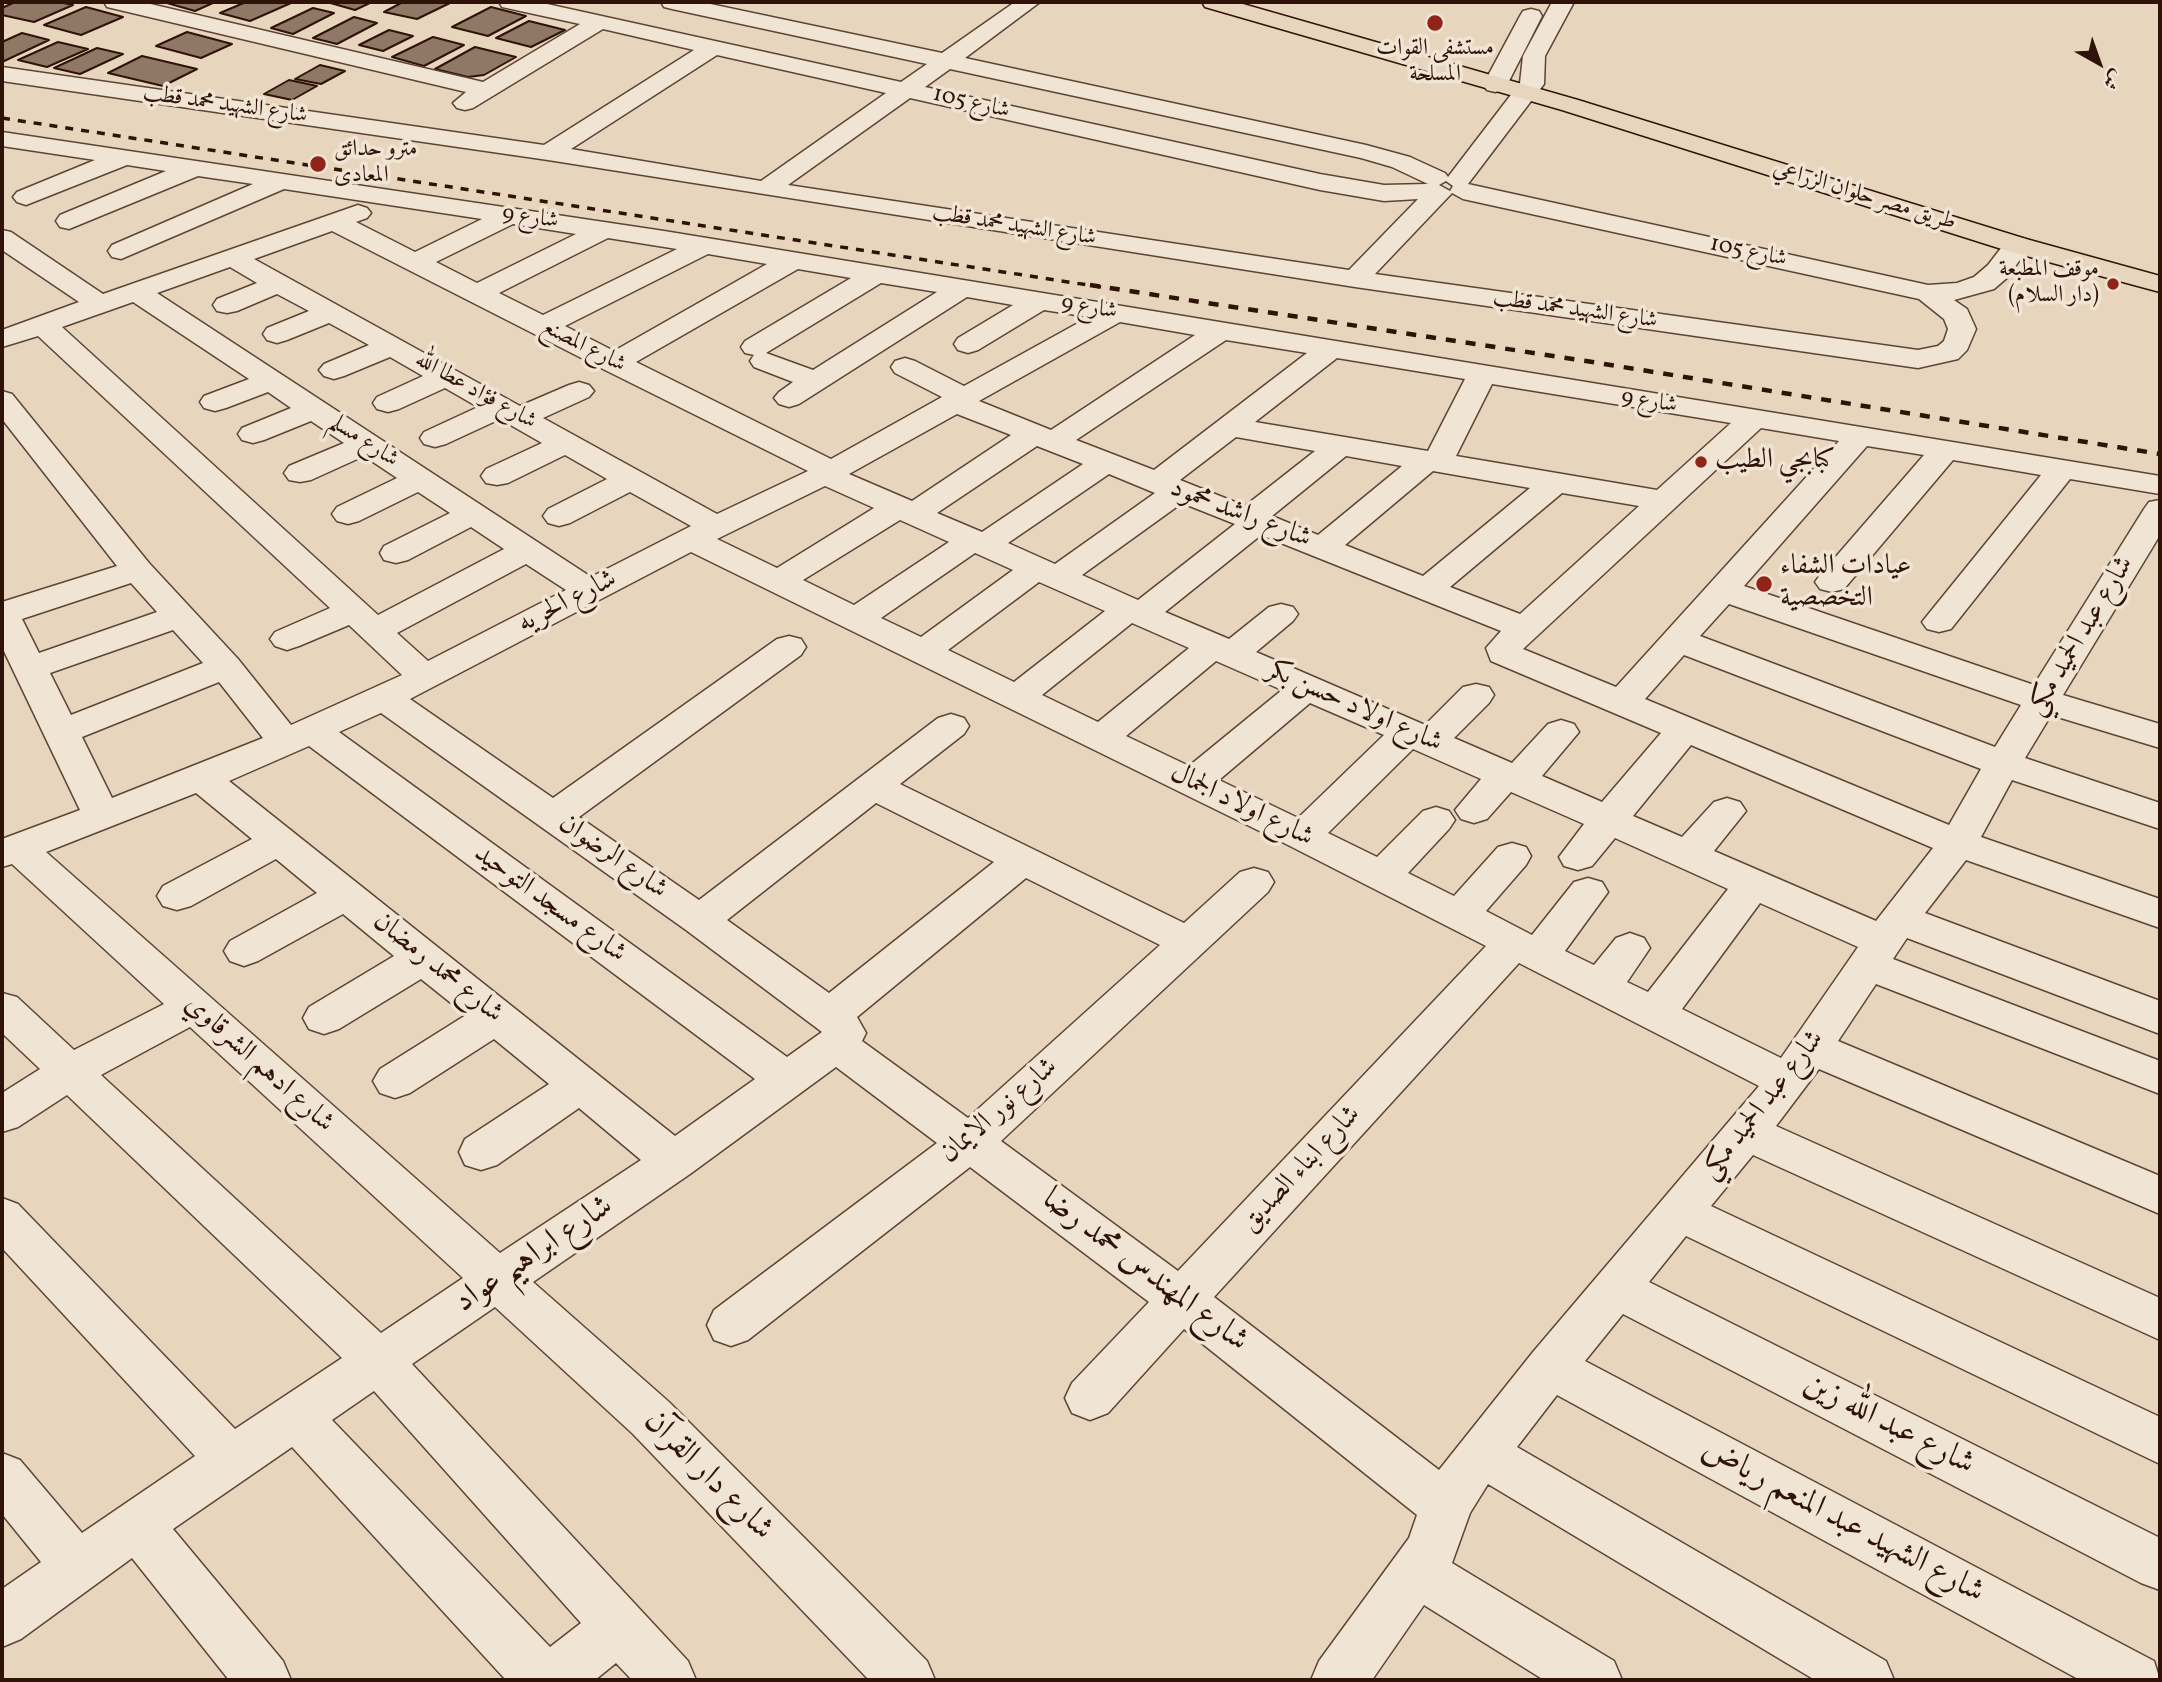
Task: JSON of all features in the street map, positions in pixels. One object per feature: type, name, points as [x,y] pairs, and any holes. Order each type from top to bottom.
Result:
[{"type":"main road","name":"طريق مصر حلوان الزراعي","points":[[1213,2],[1279,15],[1497,79],[1570,105],[2017,245],[2160,284]]},
{"type":"main road","name":"طريق مصر حلوان الزراعي","points":[[1255,2],[1279,15]]},
{"type":"street","points":[[115,2],[486,90]]},
{"type":"street","name":"شارع 105","points":[[510,2],[604,18],[713,47],[1320,182],[1384,193],[1446,187]]},
{"type":"street","points":[[415,134],[604,18],[642,17],[652,11],[659,2]]},
{"type":"street","name":"شارع 105","points":[[672,2],[1366,152],[1401,162],[1446,187],[1928,293],[1960,291],[1984,283],[1998,271],[2017,245]]},
{"type":"street","points":[[766,189],[1029,2]]},
{"type":"street","points":[[1497,79],[1539,2]]},
{"type":"street","points":[[1355,279],[1446,187],[1529,89],[1537,50],[1563,2]]},
{"type":"street","points":[[761,20],[782,8]]},
{"type":"street","points":[[548,153],[713,47]]},
{"type":"street","name":"شارع الشهيد محمد قطب","points":[[2,74],[548,153],[1355,279],[1918,359],[1948,353],[1957,344],[1962,329],[1956,315],[1928,293]]},
{"type":"street","name":"شارع 9","points":[[7,142],[128,156],[794,260],[1752,420],[2160,485]]},
{"type":"street","points":[[26,197],[128,156]]},
{"type":"street","points":[[69,221],[198,167]]},
{"type":"street","points":[[121,251],[282,181]]},
{"type":"street","points":[[2,339],[396,199]]},
{"type":"street","points":[[415,262],[509,216]]},
{"type":"street","name":"شارع المصنع","points":[[335,222],[828,473]]},
{"type":"street","points":[[478,293],[604,230]]},
{"type":"street","points":[[2,238],[101,305]]},
{"type":"street","points":[[542,326],[704,246]]},
{"type":"street","name":"شارع فؤاد عطا الله","points":[[233,258],[631,479],[704,533]]},
{"type":"street","points":[[613,363],[794,260]]},
{"type":"street","points":[[816,381],[760,354],[780,332],[877,274]]},
{"type":"street","points":[[226,305],[280,284]]},
{"type":"street","points":[[789,398],[964,288]]},
{"type":"street","name":"شارع مسلم","points":[[136,292],[591,592]]},
{"type":"street","points":[[968,344],[1039,301]]},
{"type":"street","points":[[277,334],[332,312]]},
{"type":"street","name":"شارع الحريه","points":[[10,851],[201,778],[384,698],[704,533],[828,473],[1115,313]]},
{"type":"street","points":[[43,325],[425,677]]},
{"type":"street","points":[[778,581],[1044,438],[1220,331]]},
{"type":"street","points":[[780,332],[851,359]]},
{"type":"street","points":[[334,370],[392,346]]},
{"type":"street","points":[[924,652],[1047,573],[1168,487],[1229,427],[1330,350]]},
{"type":"street","name":"شارع راشد محمود","points":[[905,367],[959,399],[1044,438],[1427,589],[1621,704],[1958,843],[2160,914]]},
{"type":"street","points":[[1322,548],[1433,461],[1482,375]]},
{"type":"street","points":[[388,403],[447,376]]},
{"type":"street","points":[[215,402],[271,381]]},
{"type":"street","points":[[435,438],[579,391]]},
{"type":"street","name":"شارع مسجد التوحيد","points":[[2,400],[137,570],[226,667],[299,736],[786,1079]]},
{"type":"street","points":[[253,435],[314,409]]},
{"type":"street","points":[[1516,642],[1752,420]]},
{"type":"street","points":[[1229,427],[1663,501]]},
{"type":"street","points":[[1621,704],[1859,437]]},
{"type":"street","points":[[497,476],[566,443]]},
{"type":"street","points":[[300,473],[367,444]]},
{"type":"street","points":[[1017,697],[1253,520],[1340,446]]},
{"type":"street","points":[[1832,582],[1945,450]]},
{"type":"street","points":[[856,619],[1106,462]]},
{"type":"street","points":[[1939,622],[2062,469]]},
{"type":"street","name":"شارع اولاد حسن بكر","points":[[828,473],[1307,687],[1413,725],[1512,778],[1883,942]]},
{"type":"street","points":[[348,513],[420,479]]},
{"type":"street","points":[[559,516],[631,479]]},
{"type":"street","points":[[1427,589],[1556,482]]},
{"type":"street","name":"شارع عبد الحميد مكي","points":[[1339,1680],[1431,1551],[1446,1507],[1461,1479],[1800,1065],[1883,942],[1958,843],[2003,764],[2160,509]]},
{"type":"street","points":[[397,553],[473,514]]},
{"type":"street","name":"شارع اولاد الجمال","points":[[704,533],[778,581],[1301,836],[1655,1014],[2160,1196]]},
{"type":"street","points":[[287,639],[364,621],[528,550]]},
{"type":"street","points":[[102,815],[2,613],[137,570]]},
{"type":"street","points":[[1722,590],[2044,701],[2160,736]]},
{"type":"street","points":[[1101,738],[1223,650],[1280,614]]},
{"type":"street","points":[[29,668],[179,616]]},
{"type":"street","points":[[1678,640],[2003,764],[2160,817]]},
{"type":"street","points":[[553,817],[789,647]]},
{"type":"street","points":[[61,732],[226,667]]},
{"type":"street","points":[[1192,783],[1307,687]]},
{"type":"street","points":[[1301,836],[1413,725],[1476,695]]},
{"type":"street","name":"شارع الرضوان","points":[[384,698],[700,920],[837,1033]]},
{"type":"street","points":[[700,920],[875,788],[951,726]]},
{"type":"street","name":"شارع ابناء الصديق","points":[[1090,1398],[1182,1300],[1526,949],[1583,875],[1607,819],[1684,729]]},
{"type":"street","points":[[1474,810],[1561,732]]},
{"type":"street","name":"شارع محمد رمضان","points":[[201,778],[674,1161]]},
{"type":"street","points":[[875,788],[1187,941]]},
{"type":"street","points":[[1688,855],[1727,811]]},
{"type":"street","points":[[1381,876],[1436,820]]},
{"type":"street","points":[[177,895],[279,841]]},
{"type":"street","name":"شارع ادهم الشرقاوي","points":[[10,851],[193,1007],[498,1282]]},
{"type":"street","points":[[1459,916],[1512,856]]},
{"type":"street","name":"شارع ابراهيم عواد","points":[[2,1621],[137,1524],[674,1161],[786,1079],[837,1033],[836,1017],[839,1008],[1023,860]]},
{"type":"street","name":"شارع نور الايمان","points":[[731,1325],[971,1142],[1254,882]]},
{"type":"street","points":[[1655,1014],[1753,884]]},
{"type":"street","points":[[244,951],[346,895]]},
{"type":"street","points":[[1883,942],[2160,1018]]},
{"type":"street","points":[[1883,942],[2160,1078]]},
{"type":"street","points":[[1600,986],[1630,948]]},
{"type":"street","points":[[324,1018],[423,958]]},
{"type":"street","points":[[2,1115],[70,1072],[193,1007]]},
{"type":"street","points":[[2,1009],[378,1360],[668,1680]]},
{"type":"street","points":[[396,1081],[496,1017]]},
{"type":"street","name":"شارع المهندس محمد رضا","points":[[837,1033],[971,1142],[1182,1300],[1446,1507]]},
{"type":"street","points":[[481,1152],[580,1085]]},
{"type":"street","points":[[1746,1132],[2160,1320]]},
{"type":"street","points":[[1679,1212],[2160,1441]]},
{"type":"street","points":[[2,1217],[231,1460]]},
{"type":"street","name":"شارع دار القرآن","points":[[498,1282],[651,1418],[907,1680]]},
{"type":"street","name":"شارع عبد الله زين","points":[[1616,1288],[2160,1565]]},
{"type":"street","name":"شارع الشهيد عبد المنعم رياض","points":[[1550,1367],[2134,1680]]},
{"type":"street","points":[[296,1416],[543,1680]]},
{"type":"street","points":[[1481,1453],[1866,1680]]},
{"type":"street","points":[[2,1476],[77,1566]]},
{"type":"street","points":[[137,1524],[263,1680]]},
{"type":"street","points":[[1418,1572],[1594,1680]]},
{"type":"street","points":[[552,1680],[618,1627]]},
{"type":"building","points":[[15,2],[59,2],[73,5],[34,22],[2,15],[2,8]]},
{"type":"building","points":[[215,2],[195,11],[167,3]]},
{"type":"building","points":[[246,2],[291,3],[250,21],[220,13]]},
{"type":"building","points":[[327,2],[372,2],[355,10]]},
{"type":"building","points":[[403,2],[452,2],[417,19],[384,12]]},
{"type":"building","points":[[86,7],[123,17],[81,35],[44,25]]},
{"type":"building","points":[[491,7],[526,16],[488,36],[452,27]]},
{"type":"building","points":[[313,8],[334,13],[293,34],[271,28]]},
{"type":"building","points":[[354,17],[377,23],[337,44],[313,38]]},
{"type":"building","points":[[529,21],[565,30],[531,47],[496,38]]},
{"type":"building","points":[[389,30],[413,36],[383,51],[359,45]]},
{"type":"building","points":[[187,32],[232,44],[201,58],[156,46]]},
{"type":"building","points":[[22,33],[49,40],[2,62],[2,42]]},
{"type":"building","points":[[433,37],[464,45],[424,66],[392,57]]},
{"type":"building","points":[[58,42],[88,49],[47,67],[18,60]]},
{"type":"building","points":[[475,47],[516,57],[484,75],[468,77],[435,69]]},
{"type":"building","points":[[97,48],[123,54],[80,74],[54,68]]},
{"type":"building","points":[[142,56],[197,69],[163,86],[108,73]]},
{"type":"building","points":[[320,65],[345,71],[321,84],[295,79]]},
{"type":"building","points":[[289,80],[317,86],[292,100],[264,94]]},
{"type":"railway","points":[[2,118],[1101,287]]},
{"type":"railway","points":[[1090,285],[1586,361],[2160,454]]},
{"type":"place","name":"مستشفى القوات المسلحة","points":[[1435,23]]},
{"type":"place","name":"مترو حدائق المعادى","points":[[318,164]]},
{"type":"place","name":"موقف المطبعة (دار السلام)","points":[[2113,284]]},
{"type":"place","name":"كبابجي الطيب","points":[[1701,462]]},
{"type":"place","name":"عيادات الشفاء التخصصية","points":[[1764,584]]}]
